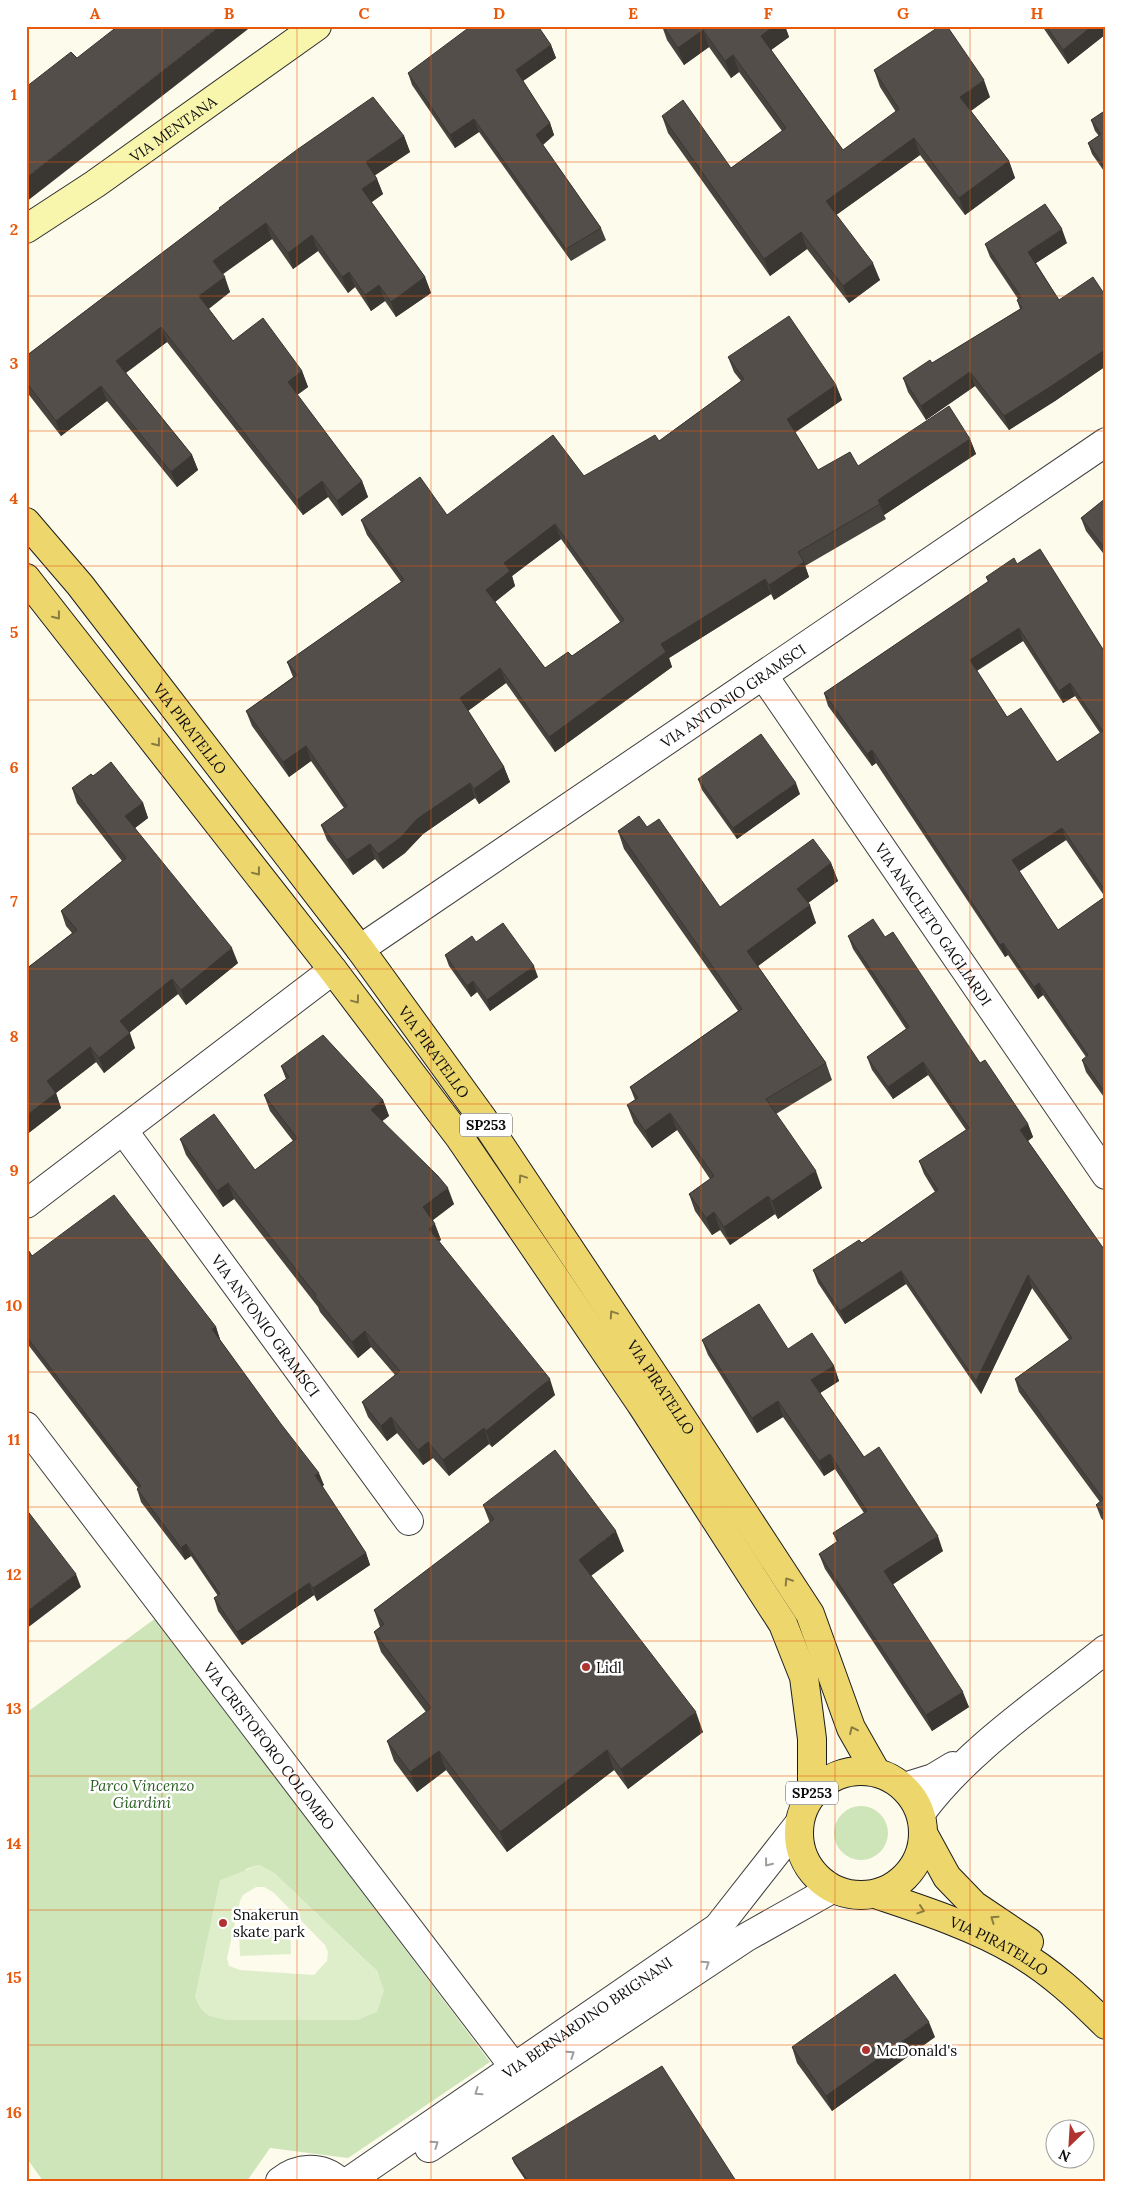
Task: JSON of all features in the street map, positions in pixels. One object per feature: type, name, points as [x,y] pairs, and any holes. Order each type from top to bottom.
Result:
[{"type":"main road","name":"VIA MENTANA","points":[[26,229],[95,184],[317,26]]},
{"type":"main road","name":"VIA PIRATELLO","points":[[26,522],[80,585],[360,949],[483,1119],[810,1614],[851,1728],[876,1772]]},
{"type":"main road","name":"VIA PIRATELLO","points":[[26,578],[333,970],[460,1138],[640,1404],[783,1624],[804,1677],[812,1739],[812,1793]]},
{"type":"main road","name":"VIA PIRATELLO","points":[[922,1824],[920,1855],[910,1873],[894,1886],[875,1894],[861,1896],[846,1894],[832,1889],[817,1878],[805,1862],[799,1844],[798,1825],[803,1808],[812,1793],[825,1781],[841,1774],[858,1770],[876,1772],[890,1778],[904,1787],[914,1800],[922,1824],[947,1877],[974,1905],[1051,1956],[1081,1987],[1106,2023]]},
{"type":"main road","name":"VIA PIRATELLO","points":[[875,1894],[938,1915],[1017,1952],[1076,1995],[1106,2023]]},
{"type":"street","name":"VIA ANTONIO GRAMSCI","points":[[360,949],[1106,442]]},
{"type":"street","name":"VIA ANACLETO GAGLIARDI","points":[[763,675],[1106,1175]]},
{"type":"street","points":[[26,1204],[333,970]]},
{"type":"street","name":"VIA ANTONIO GRAMSCI","points":[[122,1130],[410,1521]]},
{"type":"street","name":"VIA CRISTOFORO COLOMBO","points":[[26,1426],[514,2067]]},
{"type":"street","points":[[922,1824],[937,1791],[976,1753],[1106,1649]]},
{"type":"street","points":[[904,1787],[933,1778],[976,1753]]},
{"type":"street","name":"VIA BERNARDINO BRIGNANI","points":[[349,2181],[718,1927],[798,1825]]},
{"type":"street","name":"VIA BERNARDINO BRIGNANI","points":[[380,2181],[744,1938],[832,1889]]},
{"type":"street","points":[[280,2181],[298,2171],[310,2169],[322,2171],[339,2181]]},
{"type":"green space","name":"Parco Vincenzo Giardini","points":[[156,1618],[490,2062],[348,2158],[270,2148],[247,2181],[43,2181],[26,2157],[26,1713]],"holes":[[[259,1865],[274,1873],[378,1972],[209,2016],[246,1869]]]},
{"type":"green space","points":[[856,1806],[866,1806],[876,1810],[884,1818],[888,1833],[884,1848],[876,1856],[866,1860],[856,1860],[846,1856],[838,1848],[834,1838],[834,1828],[838,1818],[846,1810]]},
{"type":"green space","name":"Snakerun skate park","points":[[259,1865],[274,1873],[378,1972],[384,1991],[377,2012],[358,2020],[226,2020],[206,2014],[195,1996],[220,1880]],"holes":[[[256,1887],[264,1887],[273,1892],[325,1945],[328,1952],[327,1961],[314,1975],[240,1970],[229,1966],[227,1958],[240,1901],[243,1895]]]},
{"type":"green space","points":[[290,1930],[291,1954],[240,1956],[239,1932]]},
{"type":"building","points":[[118,26],[220,26],[26,178],[26,87],[71,52],[77,58]]},
{"type":"building","points":[[471,26],[538,26],[551,45],[516,70],[550,123],[536,135],[601,228],[566,249],[474,119],[450,135],[408,73]]},
{"type":"building","points":[[663,26],[774,26],[761,36],[843,150],[899,109],[874,70],[940,26],[947,26],[984,80],[960,97],[1009,161],[959,198],[914,138],[826,201],[873,263],[843,286],[801,232],[764,259],[662,116],[683,100],[731,168],[786,128],[733,55],[725,61],[703,30],[678,48]]},
{"type":"building","points":[[1046,26],[1092,26],[1063,50]]},
{"type":"building","points":[[373,97],[404,136],[366,162],[377,179],[362,189],[425,277],[391,302],[379,285],[365,295],[349,272],[342,277],[312,235],[288,253],[266,223],[213,261],[225,277],[199,296],[233,341],[263,318],[302,371],[288,382],[362,481],[337,501],[322,481],[297,500],[161,327],[116,361],[192,455],[171,472],[101,386],[56,421],[26,382],[26,356],[298,149]]},
{"type":"building","points":[[1106,110],[1106,163],[1103,165],[1088,143],[1101,134],[1091,120]]},
{"type":"building","points":[[1045,204],[1062,229],[1028,252],[1059,300],[1093,277],[1103,292],[1106,291],[1106,349],[1004,416],[970,372],[921,406],[903,378],[930,360],[932,363],[1022,308],[1017,300],[1021,297],[985,244]]},
{"type":"building","points":[[789,316],[836,385],[787,419],[818,470],[850,452],[858,466],[949,406],[970,439],[878,500],[880,504],[798,552],[804,562],[769,585],[765,579],[661,644],[666,652],[549,737],[500,668],[460,698],[504,767],[474,789],[470,783],[417,819],[400,838],[378,854],[370,844],[347,860],[321,825],[347,806],[306,746],[283,762],[246,711],[297,675],[287,662],[404,580],[361,520],[420,477],[447,515],[553,435],[584,476],[655,435],[659,441],[744,379],[728,357]],"holes":[[[555,524],[624,620],[572,656],[568,652],[545,668],[486,590],[510,571],[504,563]]]},
{"type":"building","points":[[1106,498],[1106,550],[1081,518]]},
{"type":"building","points":[[1040,549],[1106,654],[1106,892],[1062,828],[1012,860],[1058,930],[1106,896],[1106,1094],[1082,1060],[1088,1055],[1039,983],[1034,987],[1003,943],[1000,945],[872,750],[867,754],[824,693],[989,581],[986,577],[1014,558],[1017,564]],"holes":[[[1019,628],[1059,691],[1070,683],[1103,731],[1057,762],[1021,708],[1007,717],[970,660]]]},
{"type":"building","points":[[761,734],[796,783],[733,828],[698,779]]},
{"type":"building","points":[[111,762],[143,803],[125,816],[232,948],[181,990],[172,979],[120,1021],[130,1033],[99,1058],[90,1047],[47,1081],[56,1093],[26,1116],[26,969],[77,930],[61,911],[126,858],[72,788],[91,774],[93,776]]},
{"type":"building","points":[[639,816],[647,827],[659,819],[720,907],[813,839],[831,863],[797,889],[810,905],[747,951],[826,1063],[766,1099],[816,1171],[772,1201],[768,1196],[724,1227],[714,1212],[706,1218],[689,1194],[714,1176],[670,1113],[645,1131],[627,1105],[638,1098],[630,1087],[742,1009],[618,831]]},
{"type":"building","points":[[873,919],[885,937],[893,932],[980,1063],[985,1060],[1028,1124],[1020,1130],[1106,1252],[1106,1517],[1096,1505],[1103,1499],[1015,1379],[1072,1338],[1028,1275],[976,1381],[901,1271],[840,1311],[813,1270],[859,1240],[862,1243],[938,1190],[919,1161],[969,1128],[923,1062],[888,1087],[867,1057],[909,1027],[848,936]]},
{"type":"building","points":[[503,923],[534,966],[487,1000],[473,981],[467,986],[445,955],[472,936],[476,942]]},
{"type":"building","points":[[323,1035],[383,1100],[371,1110],[448,1188],[423,1207],[435,1224],[429,1229],[550,1379],[486,1431],[484,1428],[443,1460],[428,1442],[418,1450],[391,1417],[381,1426],[362,1402],[400,1371],[365,1331],[352,1342],[315,1297],[316,1295],[228,1183],[217,1191],[180,1139],[214,1114],[255,1170],[297,1138],[264,1095],[289,1077],[281,1066]]},
{"type":"building","points":[[114,1195],[216,1327],[212,1329],[319,1473],[315,1475],[366,1553],[313,1588],[309,1583],[237,1632],[214,1598],[220,1594],[186,1544],[181,1548],[137,1489],[141,1486],[26,1336],[26,1253],[29,1251],[32,1256]]},
{"type":"building","points":[[759,1304],[788,1349],[812,1333],[834,1366],[811,1380],[864,1457],[879,1447],[938,1536],[884,1571],[963,1692],[926,1715],[819,1554],[838,1541],[833,1533],[867,1511],[830,1454],[819,1461],[778,1401],[752,1418],[702,1340]]},
{"type":"building","points":[[555,1450],[616,1531],[579,1560],[696,1712],[621,1769],[607,1750],[500,1832],[439,1751],[410,1772],[387,1741],[431,1708],[374,1632],[384,1624],[374,1610],[494,1519],[483,1505]]},
{"type":"building","points":[[26,1509],[76,1574],[26,1612]]},
{"type":"building","name":"McDonald's","points":[[895,1974],[929,2022],[826,2096],[792,2047]]},
{"type":"building","points":[[662,2066],[736,2181],[528,2181],[512,2158]]},
{"type":"place","name":"Lidl","points":[[586,1667]]},
{"type":"place","name":"Snakerun skate park","points":[[223,1923]]},
{"type":"place","name":"McDonald's","points":[[866,2050]]}]
